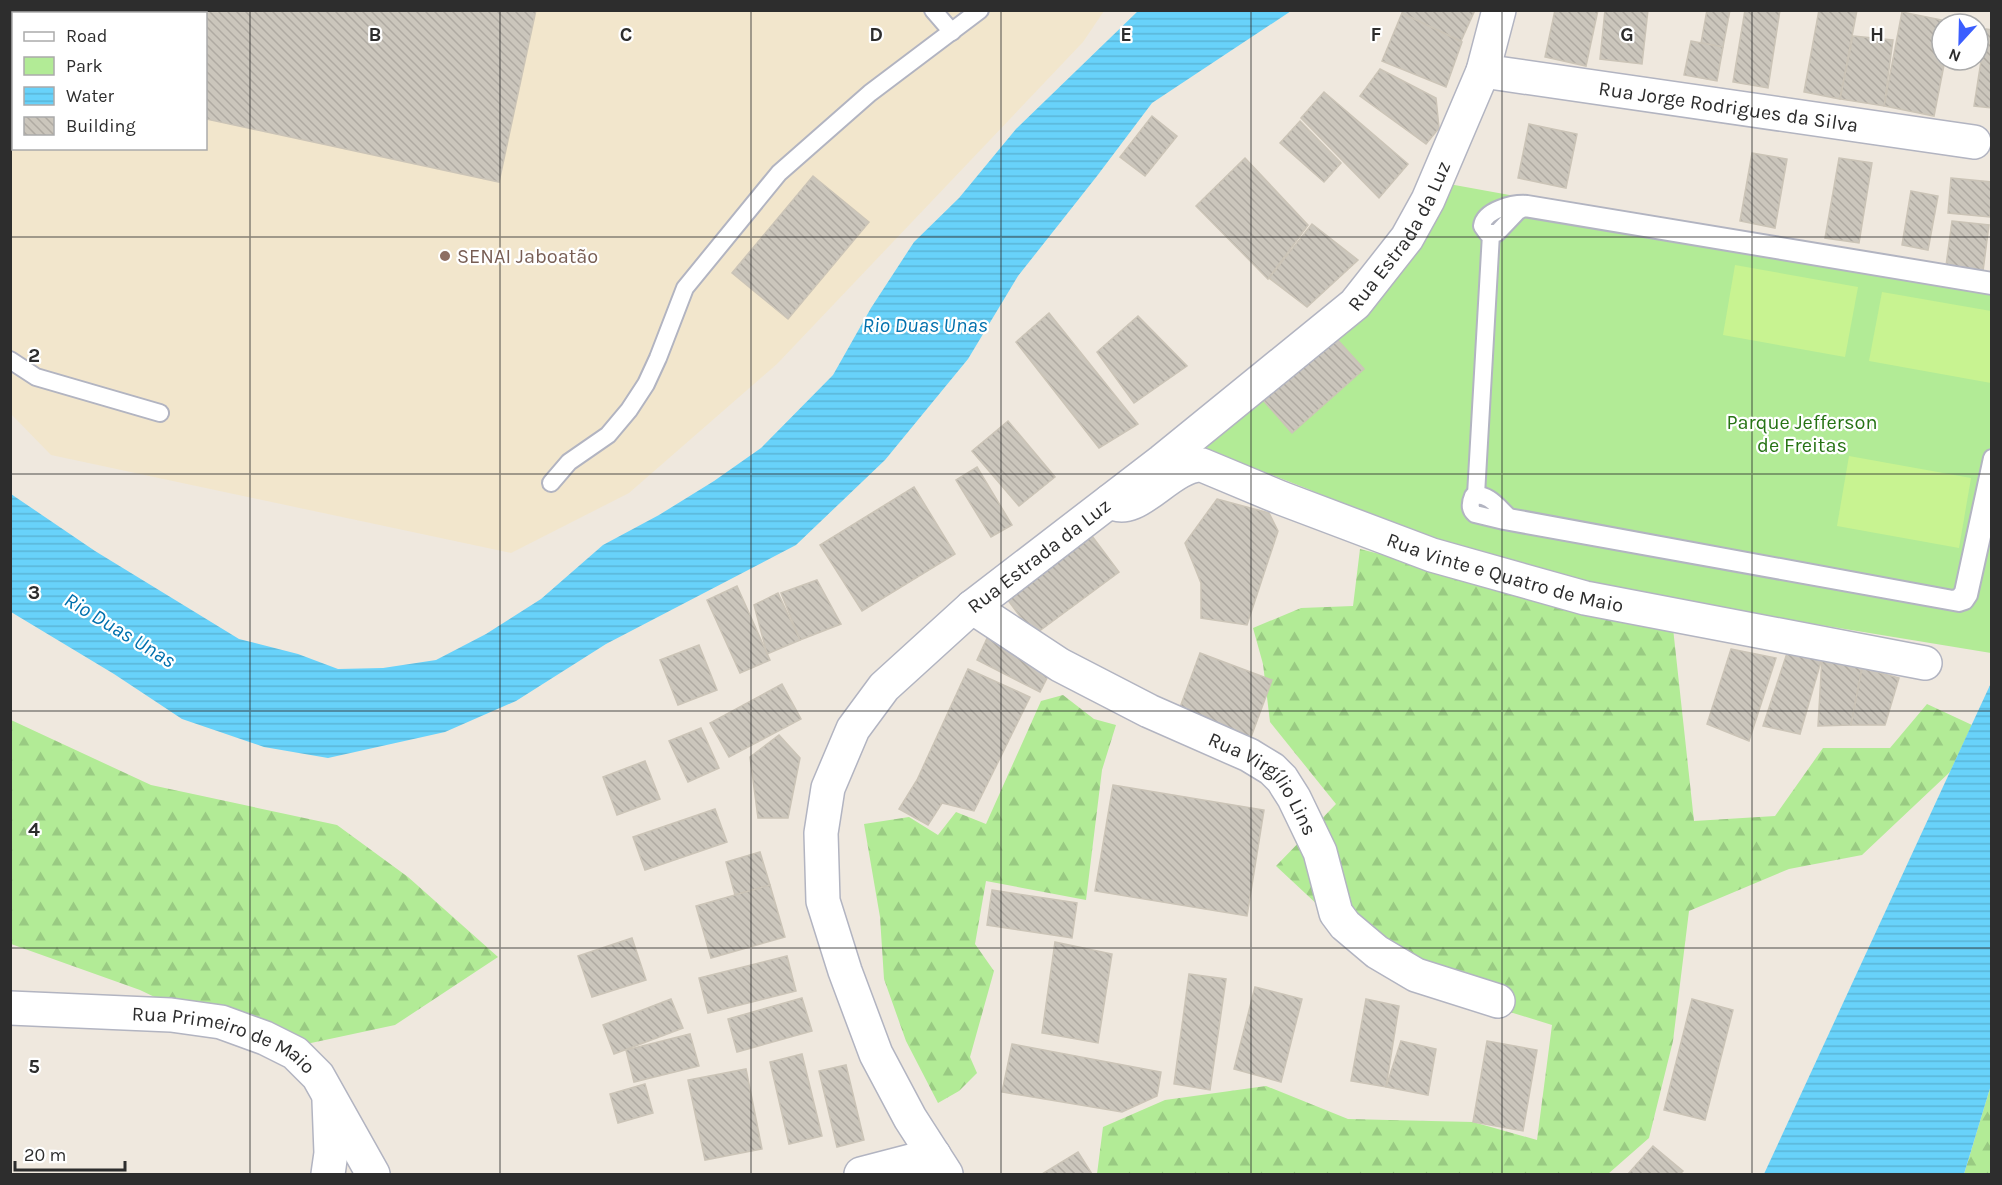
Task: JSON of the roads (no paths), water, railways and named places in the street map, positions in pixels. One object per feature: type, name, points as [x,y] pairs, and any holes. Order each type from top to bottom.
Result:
[{"type":"street","name":"Rua Estrada da Luz","points":[[940,1165],[876,1054],[845,971],[823,901],[821,832],[828,788],[853,729],[884,687],[972,607],[1110,501],[1355,304],[1407,238],[1428,200],[1483,71],[1499,10]]},
{"type":"street","name":"Rua Jorge Rodrigues da Silva","points":[[1483,71],[1974,142]]},
{"type":"street","name":"Rua Vinte e Quatro de Maio","points":[[1110,501],[1120,505],[1134,503],[1181,469],[1191,465],[1202,465],[1281,498],[1432,555],[1586,598],[1924,663]]},
{"type":"street","name":"Rua Virgílio Lins","points":[[972,607],[1060,665],[1149,711],[1249,755],[1272,769],[1282,779],[1294,798],[1320,852],[1336,913],[1344,925],[1377,952],[1416,975],[1498,1001]]},
{"type":"street","name":"Rua Primeiro de Maio","points":[[10,1008],[171,1015],[221,1022],[265,1038],[294,1053],[318,1076],[373,1174]]},
{"type":"street","points":[[328,1174],[331,1153],[329,1096]]},
{"type":"street","points":[[861,1174],[940,1165]]},
{"type":"lane","points":[[933,10],[952,32]]},
{"type":"lane","points":[[551,483],[569,462],[608,435],[629,410],[646,384],[658,358],[685,288],[779,173],[870,93],[980,10]]},
{"type":"lane","points":[[1992,284],[1527,204],[1519,203],[1485,216],[1482,226],[1491,234],[1476,495],[1471,501],[1472,512],[1504,521],[1959,603],[1965,601],[1969,596],[1992,491]]},
{"type":"lane","points":[[10,360],[36,377],[160,413]]},
{"type":"lane","points":[[1476,495],[1487,497],[1509,517],[1953,600],[1963,592],[1992,458]]},
{"type":"water","name":"Rio Duas Unas","points":[[1138,11],[1291,11],[1152,103],[1018,276],[968,359],[885,460],[796,545],[606,644],[516,701],[445,732],[328,758],[264,747],[182,719],[114,674],[11,612],[11,494],[95,551],[239,639],[298,654],[338,669],[383,668],[436,660],[486,634],[541,599],[603,545],[659,515],[761,448],[833,375],[871,308],[914,242],[959,198],[1016,129]]},
{"type":"water","points":[[1991,683],[1991,1085],[1964,1174],[1764,1174]]},
{"type":"place","name":"SENAI Jaboatão","points":[[445,256]]},
{"type":"park label","name":"Parque Jefferson de Freitas","points":[[1802,434]]}]
